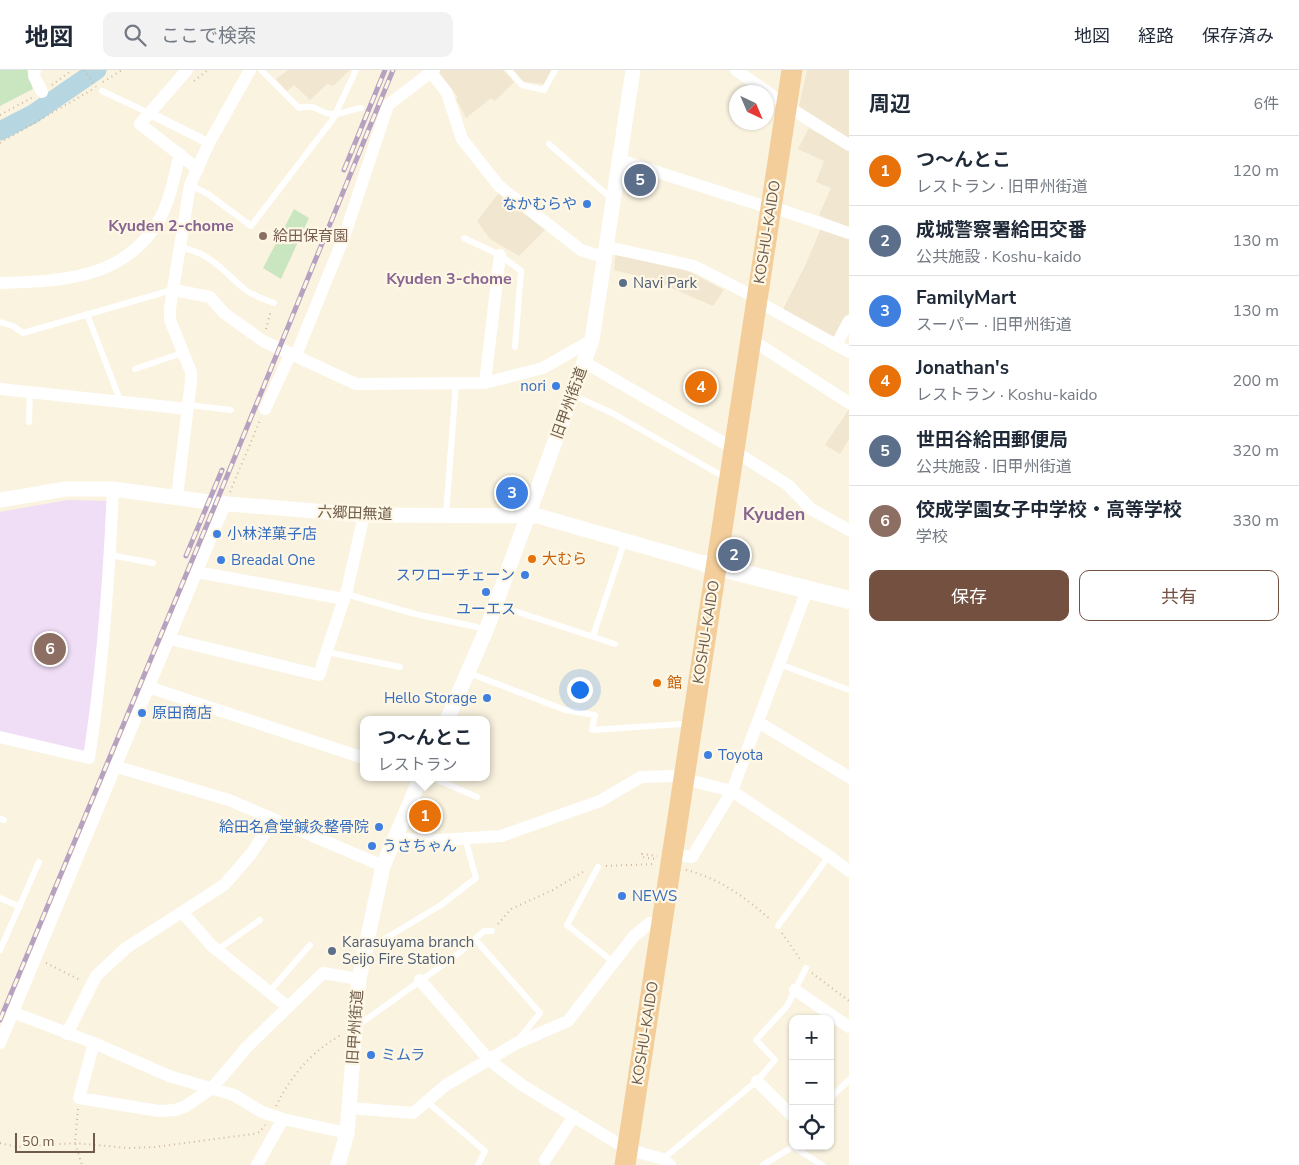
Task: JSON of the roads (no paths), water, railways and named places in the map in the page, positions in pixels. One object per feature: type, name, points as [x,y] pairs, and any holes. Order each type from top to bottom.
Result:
[{"type":"highway","name":"KOSHU-KAIDO","points":[[621,1156],[668,860],[678,778],[766,206],[781,102],[781,70]]},
{"type":"highway","name":"KOSHU-KAIDO","points":[[781,102],[792,70]]},
{"type":"highway","name":"KOSHU-KAIDO","points":[[621,1156],[650,923],[678,778],[681,724],[711,565],[719,474],[729,447],[752,340],[752,297]]},
{"type":"main road","points":[[711,565],[849,600]]},
{"type":"street","points":[[35,70],[34,76],[42,92]]},
{"type":"street","points":[[187,70],[140,124],[198,169]]},
{"type":"street","points":[[177,497],[191,372],[170,320],[190,185],[209,144],[250,70]]},
{"type":"street","points":[[736,70],[781,102],[849,145]]},
{"type":"street","points":[[265,409],[294,354],[344,237],[388,105],[432,71],[447,93],[462,139],[499,186],[581,250],[694,266],[849,352]]},
{"type":"street","name":"旧甲州街道","points":[[449,716],[469,673],[496,605],[526,517],[592,340],[607,253],[630,71]]},
{"type":"street","points":[[149,113],[209,144]]},
{"type":"street","points":[[0,283],[85,276],[129,256],[158,223],[172,187],[180,154]]},
{"type":"street","points":[[620,160],[849,233]]},
{"type":"street","points":[[485,383],[500,255]]},
{"type":"street","points":[[174,290],[210,297],[224,313],[263,341],[356,384],[485,383],[543,368],[592,340]]},
{"type":"street","points":[[836,345],[849,321]]},
{"type":"street","points":[[752,340],[849,403]]},
{"type":"street","points":[[584,362],[729,447],[788,485],[811,509],[849,530]]},
{"type":"street","points":[[0,389],[188,407]]},
{"type":"street","name":"六郷田無道","points":[[0,500],[66,489],[113,489],[224,504],[364,515],[538,516],[711,565]]},
{"type":"street","points":[[0,737],[89,758],[101,675],[113,489]]},
{"type":"street","points":[[0,1042],[114,766],[170,639],[224,504]]},
{"type":"street","points":[[170,639],[319,675],[345,597],[364,515]]},
{"type":"street","points":[[197,572],[345,597]]},
{"type":"street","points":[[668,860],[692,857],[732,792],[807,590]]},
{"type":"street","points":[[148,687],[360,757]]},
{"type":"street","points":[[758,722],[849,777]]},
{"type":"street","points":[[114,766],[206,792],[383,866]]},
{"type":"street","points":[[395,839],[501,836],[600,801],[641,777],[678,778],[732,792],[849,871]]},
{"type":"street","name":"旧甲州街道","points":[[338,1165],[347,1133],[350,1108],[354,1028],[359,979],[383,866],[419,781]]},
{"type":"street","points":[[67,1034],[96,976],[126,948],[224,885],[251,854],[274,820]]},
{"type":"street","points":[[182,912],[217,950],[288,1007]]},
{"type":"street","points":[[350,1108],[413,1113],[446,1085],[515,1044],[568,1022],[634,936],[650,923]]},
{"type":"street","points":[[94,1043],[79,1098],[159,1111],[175,1110],[186,1106],[212,1088],[246,1047],[323,973],[359,979]]},
{"type":"street","points":[[420,980],[489,1060],[522,1085],[574,1116],[621,1156],[666,1162]]},
{"type":"street","points":[[796,990],[814,1000],[849,1027]]},
{"type":"street","points":[[12,1012],[94,1043],[169,1076],[234,1095],[277,1117],[347,1133]]},
{"type":"street","points":[[756,1080],[789,1113]]},
{"type":"street","points":[[545,1160],[574,1116]]},
{"type":"street","points":[[257,1165],[277,1117]]},
{"type":"lane","points":[[261,70],[298,108],[315,107],[330,114],[360,108]]},
{"type":"lane","points":[[190,185],[208,194],[251,226],[336,114],[356,70]]},
{"type":"lane","points":[[508,70],[522,85],[544,90],[555,70]]},
{"type":"lane","points":[[102,91],[149,113]]},
{"type":"lane","points":[[549,144],[614,200]]},
{"type":"lane","points":[[464,238],[500,255],[521,271],[514,346]]},
{"type":"lane","points":[[181,248],[198,251],[233,278],[243,289],[274,303]]},
{"type":"lane","points":[[0,322],[13,326],[23,333],[174,290]]},
{"type":"lane","points":[[87,314],[120,400]]},
{"type":"lane","points":[[135,369],[182,353]]},
{"type":"lane","points":[[446,514],[456,384]]},
{"type":"lane","points":[[29,422],[30,392]]},
{"type":"lane","points":[[572,395],[614,414],[719,474]]},
{"type":"lane","points":[[188,407],[231,410]]},
{"type":"lane","points":[[593,636],[625,540]]},
{"type":"lane","points":[[110,554],[153,563]]},
{"type":"lane","points":[[345,597],[478,627]]},
{"type":"lane","points":[[496,605],[615,644]]},
{"type":"lane","points":[[327,652],[400,667]]},
{"type":"lane","points":[[779,664],[849,690]]},
{"type":"lane","points":[[469,673],[565,710],[595,715],[592,730],[681,724]]},
{"type":"lane","points":[[440,781],[477,797]]},
{"type":"lane","points":[[365,951],[441,905],[476,878],[465,838]]},
{"type":"lane","points":[[778,926],[829,856]]},
{"type":"lane","points":[[0,950],[39,862]]},
{"type":"lane","points":[[598,867],[567,925],[613,962]]},
{"type":"lane","points":[[0,898],[20,907]]},
{"type":"lane","points":[[217,950],[260,920]]},
{"type":"lane","points":[[354,1028],[484,931],[492,931]]},
{"type":"lane","points":[[475,939],[540,1013],[515,1044]]},
{"type":"lane","points":[[269,992],[310,945]]},
{"type":"lane","points":[[666,1162],[756,1080],[775,1060],[756,1040],[787,1006],[806,968]]},
{"type":"lane","points":[[834,1094],[849,1080]]},
{"type":"lane","points":[[426,1101],[485,1151],[478,1165]]},
{"type":"lane","points":[[763,1165],[789,1149]]},
{"type":"lane","points":[[800,1150],[822,1165]]},
{"type":"waterway","points":[[0,131],[33,114],[97,70]]},
{"type":"railway","points":[[344,170],[385,70]]},
{"type":"railway","points":[[0,1020],[216,503],[393,70]]},
{"type":"railway","points":[[186,556],[222,470]]},
{"type":"place","name":"世田谷給田郵便局","points":[[640,180]]},
{"type":"place","name":"なかむらや","points":[[587,204]]},
{"type":"place","name":"給田保育園","points":[[263,236]]},
{"type":"place","name":"Navi Park","points":[[623,283]]},
{"type":"place","name":"nori","points":[[556,386]]},
{"type":"place","name":"Jonathan's","points":[[701,387]]},
{"type":"place","name":"FamilyMart","points":[[512,493]]},
{"type":"place","name":"小林洋菓子店","points":[[217,534]]},
{"type":"place","name":"成城警察署給田交番","points":[[734,555]]},
{"type":"place","name":"大むら","points":[[532,559]]},
{"type":"place","name":"Breadal One","points":[[221,560]]},
{"type":"place","name":"スワローチェーン","points":[[525,575]]},
{"type":"place","name":"ユーエス","points":[[486,592]]},
{"type":"place","name":"佼成学園女子中学校・高等学校","points":[[50,649]]},
{"type":"place","name":"館","points":[[657,683]]},
{"type":"place","name":"Hello Storage","points":[[487,698]]},
{"type":"place","name":"原田商店","points":[[142,713]]},
{"type":"place","name":"Toyota","points":[[708,755]]},
{"type":"place","name":"つ～んとこ","points":[[425,816]]},
{"type":"place","name":"給田名倉堂鍼灸整骨院","points":[[379,827]]},
{"type":"place","name":"うさちゃん","points":[[372,846]]},
{"type":"place","name":"NEWS","points":[[622,896]]},
{"type":"place","name":"Karasuyama branch Seijo Fire Station","points":[[332,951]]},
{"type":"place","name":"ミムラ","points":[[371,1055]]},
{"type":"district","name":"Kyuden 2-chome","points":[[171,226]]},
{"type":"district","name":"Kyuden 3-chome","points":[[449,279]]},
{"type":"district","name":"Kyuden","points":[[774,514]]}]
